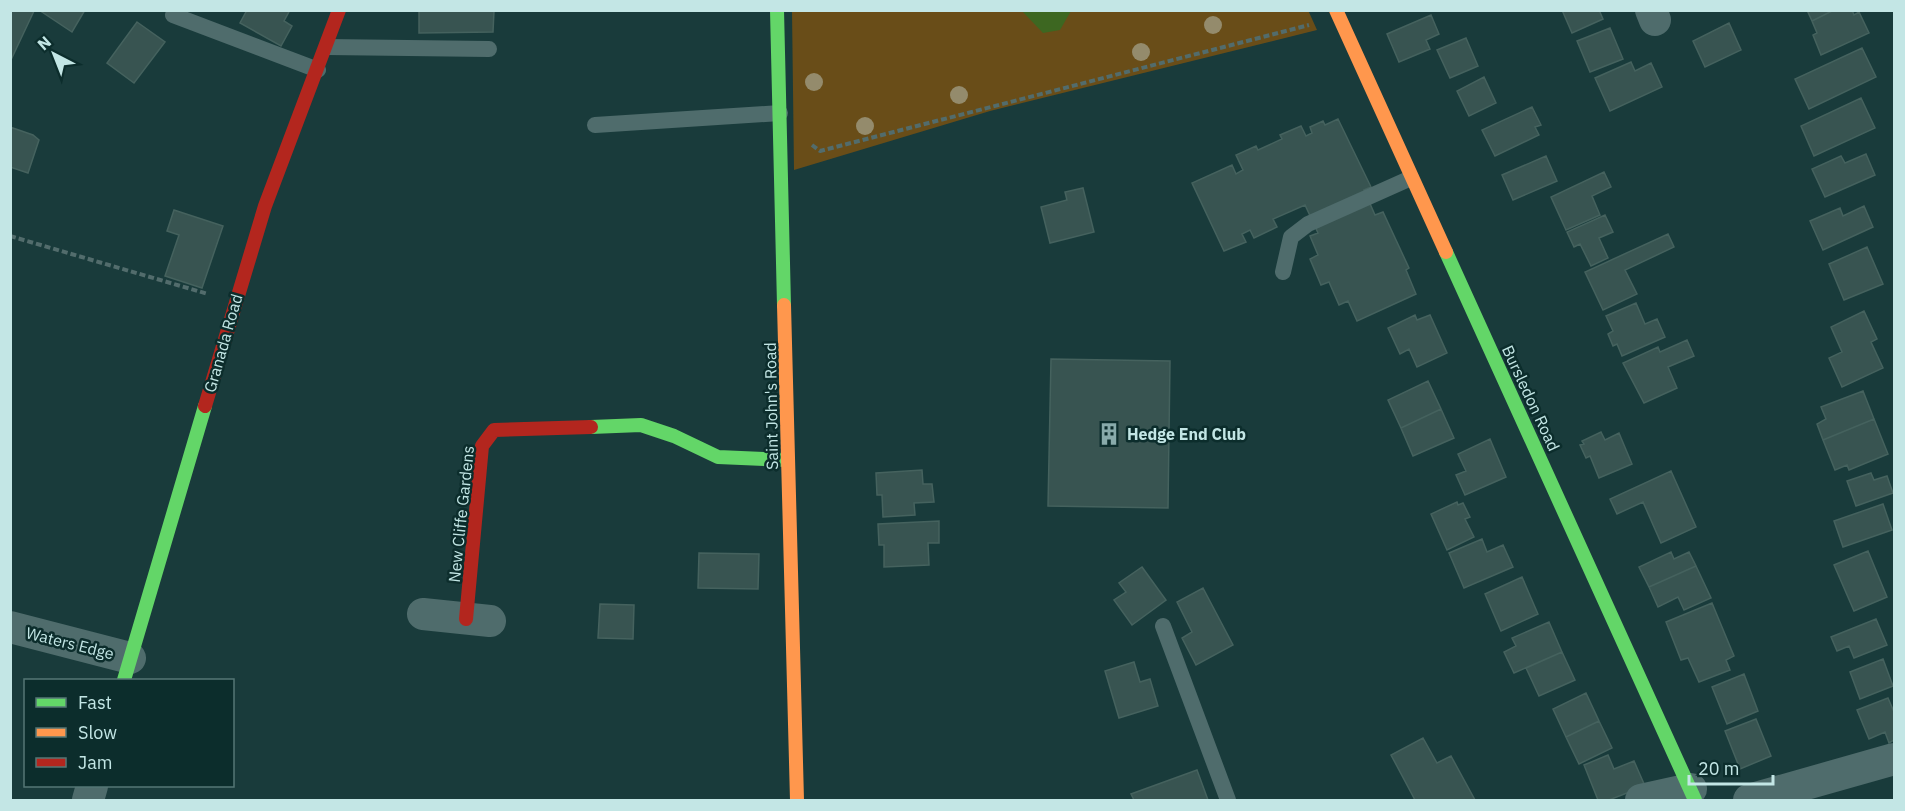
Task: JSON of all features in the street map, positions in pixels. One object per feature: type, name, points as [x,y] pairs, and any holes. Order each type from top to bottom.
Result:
[{"type":"street","name":"Granada Road","points":[[127,669],[234,302],[265,206],[327,47],[339,10]]},
{"type":"street","name":"Saint John's Road","points":[[777,10],[797,801]]},
{"type":"street","name":"Bursledon Road","points":[[1337,14],[1693,795]]},
{"type":"street","name":"New Cliffe Gardens","points":[[478,620],[482,446],[494,430],[641,425],[674,436],[718,457],[788,460]]},
{"type":"street","points":[[423,614],[478,620]]},
{"type":"street","name":"Waters Edge","points":[[10,627],[127,669]]},
{"type":"street","points":[[1749,801],[1894,759]]},
{"type":"street","points":[[1641,801],[1693,795]]},
{"type":"lane","points":[[173,15],[318,70]]},
{"type":"lane","points":[[327,47],[489,49]]},
{"type":"lane","points":[[595,125],[780,112]]},
{"type":"lane","points":[[1283,272],[1291,237],[1308,224],[1411,178]]},
{"type":"lane","points":[[1163,626],[1228,801]]},
{"type":"path","points":[[781,131],[797,135],[820,151],[1337,14]]},
{"type":"path","points":[[10,236],[234,302]]},
{"type":"shaded area","points":[[1308,10],[1317,30],[990,111],[794,170],[792,11]]},
{"type":"shaded area","points":[[1022,11],[1071,11],[1060,30],[1043,33]]},
{"type":"building","points":[[10,10],[34,11],[10,62]]},
{"type":"building","points":[[39,10],[85,10],[72,32]]},
{"type":"building","points":[[247,10],[290,10],[284,21],[292,26],[281,46],[240,23]]},
{"type":"building","points":[[419,10],[494,11],[493,32],[419,33]]},
{"type":"building","points":[[1562,10],[1599,10],[1603,19],[1572,33]]},
{"type":"building","points":[[1807,10],[1834,10],[1812,21]]},
{"type":"building","points":[[1834,10],[1852,10],[1854,15],[1859,12],[1869,33],[1821,55],[1813,35],[1817,33],[1812,21]]},
{"type":"building","points":[[1431,15],[1439,34],[1426,40],[1430,49],[1399,62],[1387,34]]},
{"type":"building","points":[[137,22],[165,42],[134,83],[107,63]]},
{"type":"building","points":[[1729,23],[1741,50],[1705,67],[1693,41]]},
{"type":"building","points":[[1610,28],[1623,59],[1590,72],[1577,41]]},
{"type":"building","points":[[1466,38],[1478,66],[1450,78],[1437,50]]},
{"type":"building","points":[[1862,48],[1876,77],[1809,109],[1795,79]]},
{"type":"building","points":[[1631,62],[1635,71],[1651,63],[1662,87],[1610,111],[1595,78]]},
{"type":"building","points":[[1484,77],[1496,103],[1469,116],[1457,91]]},
{"type":"building","points":[[1861,98],[1875,128],[1814,156],[1801,126]]},
{"type":"building","points":[[1532,107],[1541,125],[1535,127],[1539,135],[1495,156],[1482,130]]},
{"type":"building","points":[[1338,119],[1371,187],[1364,190],[1375,215],[1383,212],[1409,268],[1406,270],[1416,294],[1357,321],[1348,301],[1339,305],[1329,282],[1321,285],[1310,259],[1318,255],[1310,236],[1318,233],[1305,205],[1273,219],[1277,227],[1254,238],[1250,230],[1242,234],[1246,242],[1224,251],[1192,183],[1232,165],[1236,174],[1243,170],[1236,155],[1256,146],[1258,150],[1282,139],[1280,135],[1301,126],[1306,136],[1312,133],[1310,127],[1323,121],[1325,125]]},
{"type":"building","points":[[10,127],[33,135],[39,140],[28,173],[10,167]]},
{"type":"building","points":[[1866,154],[1875,175],[1825,197],[1812,169],[1841,156],[1845,163]]},
{"type":"building","points":[[1546,156],[1557,181],[1513,200],[1502,175]]},
{"type":"building","points":[[1604,172],[1611,187],[1592,196],[1600,215],[1566,230],[1551,197]]},
{"type":"building","points":[[1083,188],[1094,232],[1050,243],[1041,207],[1067,200],[1065,192]]},
{"type":"building","points":[[1864,206],[1873,227],[1823,250],[1810,221],[1840,208],[1843,216]]},
{"type":"building","points":[[174,210],[223,226],[202,288],[165,276],[179,235],[167,231]]},
{"type":"building","points":[[1605,215],[1613,232],[1599,238],[1608,258],[1591,266],[1580,244],[1574,247],[1567,232]]},
{"type":"building","points":[[1668,234],[1674,247],[1625,270],[1637,294],[1603,310],[1585,272]]},
{"type":"building","points":[[1867,247],[1883,284],[1844,300],[1829,264]]},
{"type":"building","points":[[1636,303],[1645,324],[1657,319],[1665,337],[1622,356],[1617,344],[1613,346],[1608,334],[1613,331],[1606,316]]},
{"type":"building","points":[[1864,311],[1877,339],[1871,342],[1883,368],[1842,387],[1829,358],[1842,352],[1831,327]]},
{"type":"building","points":[[1415,315],[1417,320],[1430,315],[1447,353],[1417,367],[1409,349],[1400,354],[1388,328]]},
{"type":"building","points":[[1687,340],[1694,356],[1668,367],[1677,388],[1644,403],[1623,363],[1658,347],[1660,352]]},
{"type":"building","name":"Hedge End Club","points":[[1051,359],[1170,361],[1168,508],[1048,506]]},
{"type":"building","points":[[1428,381],[1441,409],[1401,428],[1388,400]]},
{"type":"building","points":[[1863,391],[1874,419],[1823,440],[1817,424],[1826,419],[1821,407]]},
{"type":"building","points":[[1441,409],[1454,438],[1413,456],[1401,428]]},
{"type":"building","points":[[1874,419],[1888,454],[1849,470],[1847,465],[1835,470],[1823,440]]},
{"type":"building","points":[[1601,432],[1605,440],[1619,433],[1632,464],[1599,478],[1590,456],[1586,458],[1580,445],[1584,444],[1582,441]]},
{"type":"building","points":[[1490,439],[1506,477],[1465,495],[1456,475],[1466,471],[1458,454]]},
{"type":"building","points":[[922,470],[923,484],[932,484],[934,502],[914,503],[915,515],[883,517],[882,495],[877,495],[876,473]]},
{"type":"building","points":[[1671,471],[1696,527],[1661,543],[1643,502],[1617,514],[1610,499]]},
{"type":"building","points":[[1871,473],[1874,480],[1887,476],[1893,493],[1856,506],[1847,481]]},
{"type":"building","points":[[1457,502],[1458,505],[1463,503],[1470,517],[1465,519],[1474,537],[1447,550],[1431,514]]},
{"type":"building","points":[[1883,504],[1892,530],[1843,547],[1834,521]]},
{"type":"building","points":[[939,521],[939,543],[928,543],[929,565],[884,567],[884,545],[879,545],[878,524]]},
{"type":"building","points":[[1482,539],[1487,552],[1503,545],[1513,567],[1464,588],[1449,553]]},
{"type":"building","points":[[1868,551],[1887,597],[1854,611],[1834,565]]},
{"type":"building","points":[[1671,552],[1674,559],[1689,552],[1696,566],[1649,587],[1639,567]]},
{"type":"building","points":[[699,553],[759,554],[758,589],[698,588]]},
{"type":"building","points":[[1696,566],[1711,598],[1684,610],[1678,597],[1658,607],[1649,587]]},
{"type":"building","points":[[1142,567],[1166,600],[1132,625],[1114,600],[1126,592],[1119,583]]},
{"type":"building","points":[[1522,577],[1538,614],[1501,631],[1485,594]]},
{"type":"building","points":[[1203,588],[1233,645],[1196,665],[1182,638],[1192,632],[1177,602]]},
{"type":"building","points":[[1712,603],[1734,656],[1726,660],[1730,670],[1699,682],[1688,658],[1681,660],[1666,622]]},
{"type":"building","points":[[600,604],[634,605],[633,639],[598,638]]},
{"type":"building","points":[[1876,619],[1887,645],[1854,658],[1849,646],[1837,651],[1831,637]]},
{"type":"building","points":[[1549,622],[1562,652],[1514,673],[1504,652],[1516,646],[1512,638]]},
{"type":"building","points":[[1562,652],[1575,680],[1539,696],[1526,668]]},
{"type":"building","points":[[1883,659],[1893,686],[1860,699],[1850,672]]},
{"type":"building","points":[[1134,662],[1140,682],[1150,679],[1158,706],[1119,718],[1105,671]]},
{"type":"building","points":[[1744,674],[1758,711],[1727,724],[1712,687]]},
{"type":"building","points":[[1586,693],[1599,721],[1566,737],[1553,709]]},
{"type":"building","points":[[1888,698],[1894,712],[1894,740],[1889,743],[1885,732],[1869,739],[1857,710]]},
{"type":"building","points":[[1756,719],[1771,756],[1740,769],[1725,731]]},
{"type":"building","points":[[1599,721],[1612,748],[1579,764],[1566,737]]},
{"type":"building","points":[[1423,738],[1437,763],[1451,756],[1475,800],[1415,800],[1391,755]]},
{"type":"building","points":[[1608,755],[1614,769],[1634,761],[1645,786],[1609,800],[1598,800],[1584,765]]},
{"type":"building","points":[[1197,770],[1208,800],[1134,800],[1131,794]]},
{"type":"traffic: fast","points":[[777,10],[784,305]]},
{"type":"traffic: fast","points":[[1446,252],[1695,800]]},
{"type":"traffic: fast","points":[[124,679],[205,406]]},
{"type":"traffic: fast","points":[[591,427],[641,425],[674,436],[718,457],[788,460]]},
{"type":"traffic: slow","points":[[1336,10],[1446,252]]},
{"type":"traffic: slow","points":[[784,305],[797,800]]},
{"type":"traffic: jam","points":[[205,406],[265,206],[339,10]]},
{"type":"traffic: jam","points":[[466,619],[482,446],[494,430],[591,427]]},
{"type":"place","name":"Hedge End Club","points":[[1109,434]]}]
